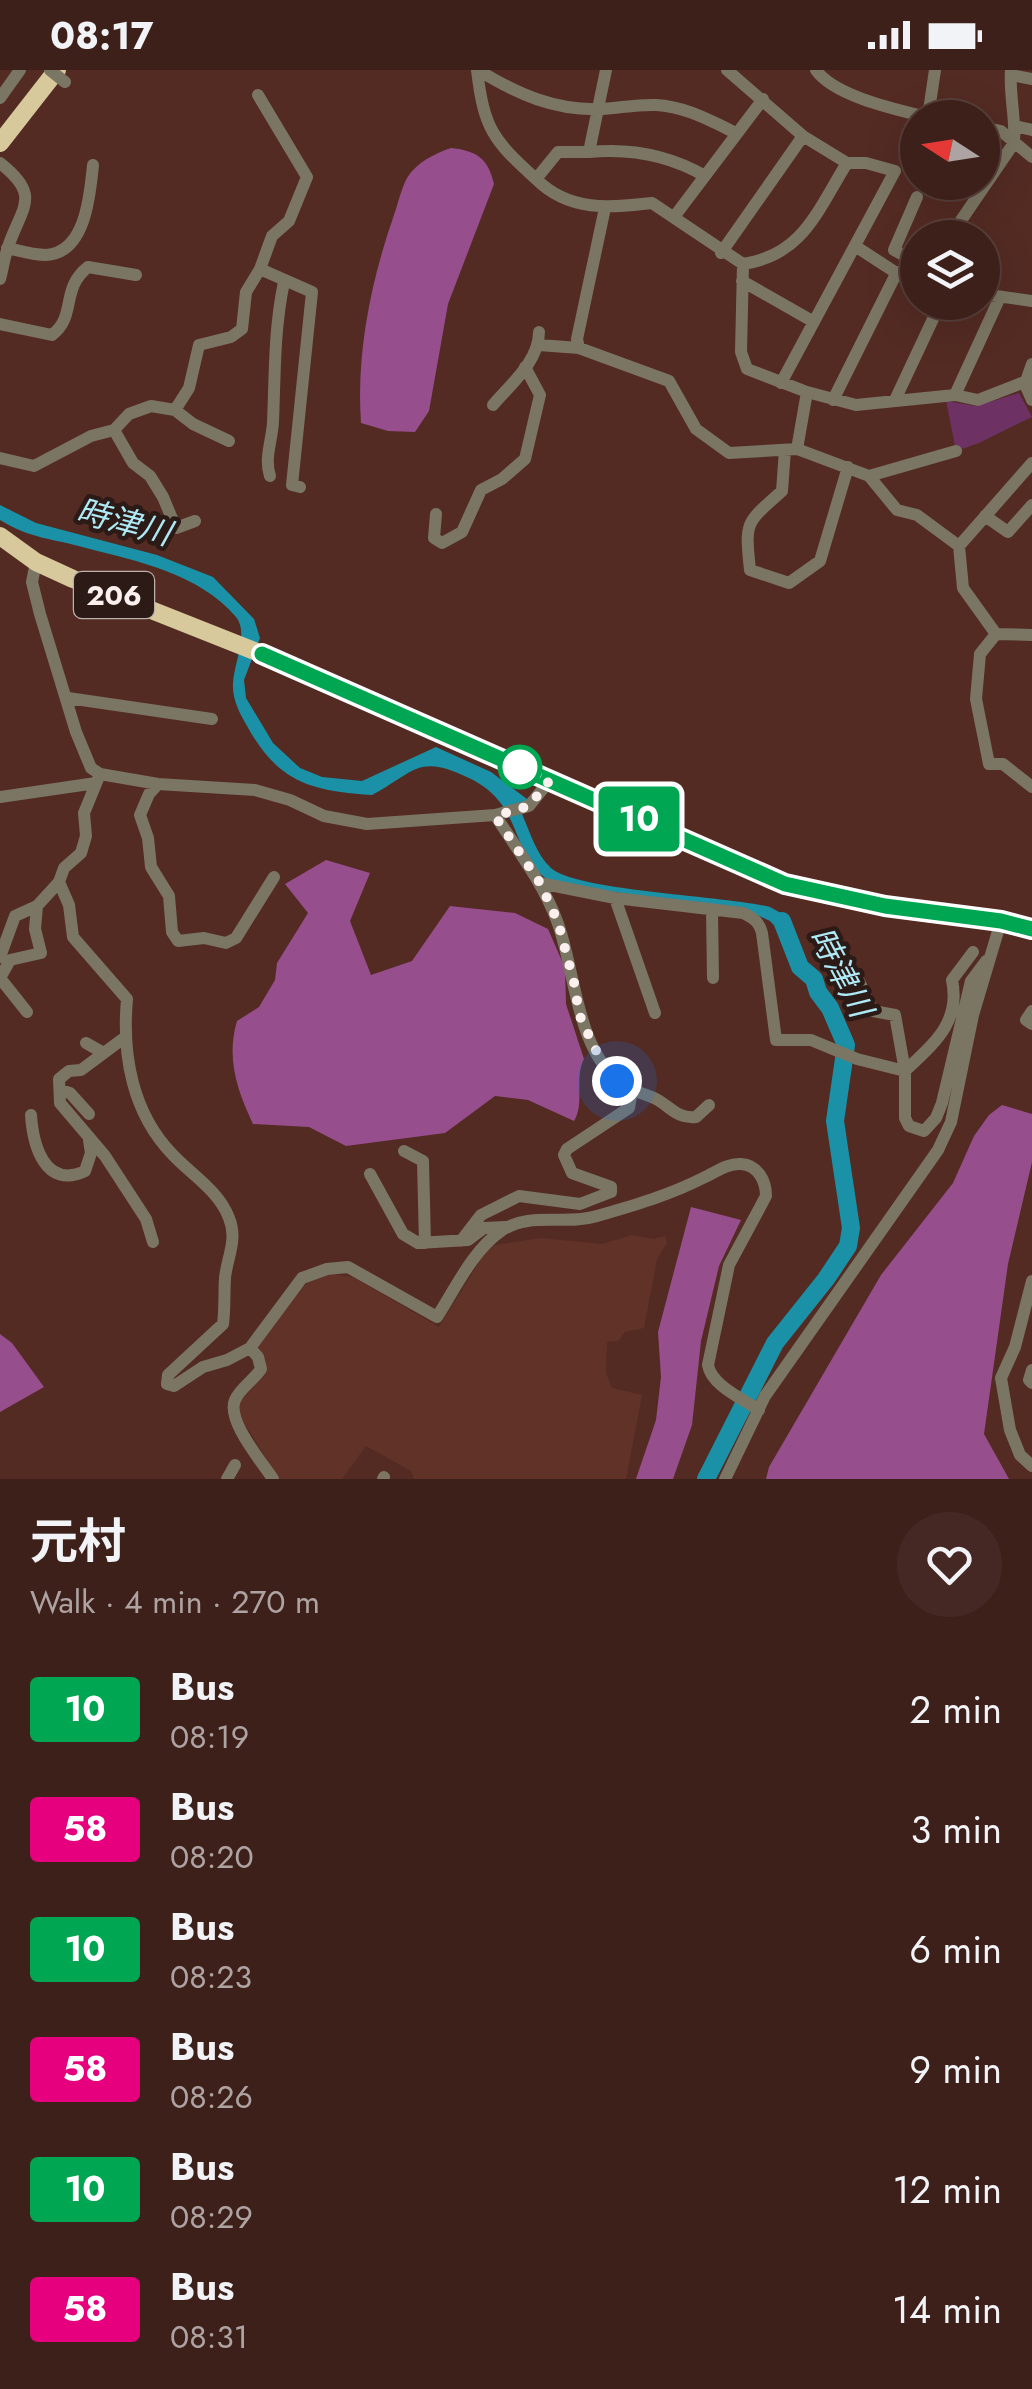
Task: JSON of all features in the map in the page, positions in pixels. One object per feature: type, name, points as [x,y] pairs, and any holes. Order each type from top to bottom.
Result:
[{"type":"highway","points":[[0,132],[54,73]]},
{"type":"highway","points":[[0,143],[54,73]]},
{"type":"highway","name":"206","points":[[0,536],[36,562],[262,654],[785,884],[885,906],[1001,921],[1032,929]]},
{"type":"street","points":[[0,98],[20,70]]},
{"type":"street","points":[[478,70],[514,92],[544,104],[596,109],[659,105],[698,114],[736,133]]},
{"type":"street","points":[[478,70],[481,103],[497,144],[549,192],[564,200],[604,208],[652,203],[742,264],[769,260],[795,243],[847,163]]},
{"type":"street","points":[[589,152],[606,70]]},
{"type":"street","points":[[727,70],[803,136],[847,163],[866,163],[895,172],[781,383]]},
{"type":"street","points":[[816,70],[822,79],[866,100],[900,109]]},
{"type":"street","points":[[932,100],[935,70]]},
{"type":"street","points":[[961,220],[1014,143],[1009,97],[1011,72],[1032,79]]},
{"type":"street","points":[[175,410],[189,388],[199,346],[231,338],[242,329],[246,292],[260,269],[272,236],[289,221],[307,177],[258,95]]},
{"type":"street","points":[[674,217],[763,99]]},
{"type":"street","points":[[1015,126],[1032,130]]},
{"type":"street","points":[[1000,130],[1032,157]]},
{"type":"street","points":[[721,252],[803,136]]},
{"type":"street","points":[[536,179],[558,152],[620,149],[680,162],[704,176]]},
{"type":"street","points":[[8,248],[51,255],[78,235],[94,165]]},
{"type":"street","points":[[0,279],[26,199],[20,178],[4,166]]},
{"type":"street","points":[[579,348],[577,339],[604,208]]},
{"type":"street","points":[[855,246],[900,274]]},
{"type":"street","points":[[742,264],[741,352],[746,370],[807,392],[856,404],[955,395],[978,400],[1028,382]]},
{"type":"street","points":[[0,324],[52,334],[65,319],[75,277],[88,267],[136,275]]},
{"type":"street","points":[[260,269],[312,292],[292,485],[300,487]]},
{"type":"street","points":[[834,400],[897,272]]},
{"type":"street","points":[[742,281],[814,322]]},
{"type":"street","points":[[270,476],[266,465],[273,428],[276,321],[284,282]]},
{"type":"street","points":[[1000,297],[1032,301]]},
{"type":"street","points":[[895,400],[933,320]]},
{"type":"street","points":[[955,395],[989,320]]},
{"type":"street","points":[[493,404],[525,368],[539,339],[579,348],[669,381],[696,429],[729,453],[791,449],[848,467],[869,476],[897,510],[917,515],[960,546]]},
{"type":"street","points":[[1032,364],[1028,382],[1032,400]]},
{"type":"street","points":[[436,514],[434,538],[442,543],[462,532],[481,490],[525,459],[540,395],[525,368]]},
{"type":"street","points":[[807,392],[782,492],[748,522],[750,570],[789,583],[820,561],[848,467]]},
{"type":"street","points":[[0,458],[34,466],[91,436],[114,430],[129,414],[151,406],[175,410],[193,424],[229,441]]},
{"type":"street","points":[[114,430],[133,463],[150,476],[176,528],[195,521]]},
{"type":"street","points":[[869,476],[956,451]]},
{"type":"street","points":[[996,634],[963,588],[960,546],[1032,463]]},
{"type":"street","points":[[986,516],[1008,532],[1032,505]]},
{"type":"street","points":[[36,562],[32,582],[40,614],[76,732],[98,778]]},
{"type":"street","points":[[996,634],[1032,635]]},
{"type":"street","points":[[996,634],[980,654],[976,699],[989,764],[1003,764],[1032,787]]},
{"type":"street","points":[[68,698],[212,720]]},
{"type":"street","points":[[0,956],[15,916],[37,906],[60,882],[64,868],[81,853],[86,836],[84,814],[98,778]]},
{"type":"street","points":[[0,798],[98,778],[255,790],[324,816],[367,824],[495,816],[529,806],[550,780]]},
{"type":"street","points":[[158,784],[140,815],[148,838],[151,867],[169,896],[172,932],[178,941],[204,938],[226,944],[236,938],[274,877]]},
{"type":"street","points":[[495,816],[540,883],[558,922],[578,1012],[595,1049],[617,1081],[656,1099],[676,1115],[690,1118],[708,1106]]},
{"type":"street","points":[[60,882],[69,905],[73,936],[127,999],[124,1038],[136,1097],[152,1131],[217,1197],[233,1233],[225,1276],[224,1324],[168,1376],[167,1384],[174,1386],[203,1367],[250,1348],[302,1278],[336,1267],[348,1267],[437,1317],[484,1246],[507,1228]]},
{"type":"street","points":[[540,883],[615,898],[743,913],[759,923],[776,1040],[811,1040],[857,1060],[904,1072]]},
{"type":"street","points":[[615,898],[654,1014]]},
{"type":"street","points":[[27,1012],[0,978],[10,960],[41,953],[35,928],[37,906]]},
{"type":"street","points":[[712,910],[713,978]]},
{"type":"street","points":[[725,1479],[790,1358],[938,1150],[951,1122],[972,1015],[1001,921]]},
{"type":"street","points":[[904,1072],[947,1029],[956,998],[952,980],[973,952]]},
{"type":"street","points":[[837,958],[856,977],[873,1011],[895,1015],[904,1072],[905,1118],[909,1126],[924,1131],[936,1118],[942,1103],[971,981],[990,955]]},
{"type":"street","points":[[1032,1011],[1026,1020],[1032,1024]]},
{"type":"street","points":[[124,1038],[81,1070],[69,1070],[59,1079],[60,1103],[105,1156],[146,1219],[153,1242]]},
{"type":"street","points":[[86,1043],[102,1052]]},
{"type":"street","points":[[60,1090],[70,1093],[90,1114]]},
{"type":"street","points":[[461,1240],[481,1215],[519,1196],[580,1204],[611,1192],[610,1186],[572,1173],[564,1155],[604,1122],[629,1108],[632,1091]]},
{"type":"street","points":[[31,1115],[33,1141],[44,1162],[62,1174],[72,1177],[85,1170],[91,1153],[89,1138]]},
{"type":"street","points":[[404,1152],[427,1159],[425,1243]]},
{"type":"street","points":[[370,1174],[403,1234],[425,1243],[461,1240],[476,1236],[484,1228],[507,1228],[537,1219],[588,1219],[669,1195],[728,1166],[753,1168],[764,1182],[766,1196],[729,1265],[708,1365],[709,1374],[759,1410]]},
{"type":"street","points":[[412,1193],[424,1221]]},
{"type":"street","points":[[1032,1281],[1001,1378],[1010,1430],[1020,1455],[1032,1466]]},
{"type":"street","points":[[250,1348],[261,1369],[236,1396],[233,1412],[273,1479]]},
{"type":"street","points":[[1032,1370],[1032,1383]]},
{"type":"street","points":[[227,1479],[235,1465]]},
{"type":"shaded area","points":[[451,148],[480,157],[494,184],[448,304],[429,411],[415,432],[388,431],[361,423],[363,344],[372,291],[407,178],[426,159]]},
{"type":"shaded area","points":[[1019,393],[1032,417],[956,451],[946,401],[976,406]]},
{"type":"shaded area","points":[[326,860],[370,873],[350,921],[371,975],[412,961],[450,906],[515,913],[548,929],[565,968],[566,1004],[584,1059],[574,1121],[528,1100],[495,1096],[445,1133],[346,1146],[309,1127],[253,1124],[235,1074],[237,1021],[259,1007],[275,980],[277,963],[308,913],[285,884]]},
{"type":"shaded area","points":[[1002,1105],[1032,1114],[1032,1162],[1008,1264],[984,1434],[1009,1479],[766,1479],[769,1467],[881,1275],[953,1183],[974,1136]]},
{"type":"shaded area","points":[[691,1207],[741,1220],[719,1266],[701,1341],[692,1425],[673,1479],[636,1479],[656,1420],[661,1377],[658,1332]]},
{"type":"shaded area","points":[[632,1235],[654,1239],[665,1236],[667,1243],[657,1259],[644,1328],[607,1342],[606,1373],[612,1388],[642,1395],[626,1479],[414,1479],[411,1471],[366,1446],[342,1479],[279,1479],[240,1416],[239,1403],[265,1375],[264,1359],[256,1347],[306,1284],[321,1273],[353,1277],[439,1327],[489,1246],[541,1238],[602,1244]]},
{"type":"shaded area","points":[[0,1334],[12,1343],[44,1387],[0,1412]]},
{"type":"water","name":"時津川","points":[[0,505],[36,523],[157,555],[213,577],[254,619],[260,638],[244,680],[246,698],[273,743],[300,768],[322,777],[362,781],[436,747],[491,772],[527,799],[522,814],[537,850],[551,868],[566,876],[620,888],[770,907],[788,917],[793,938],[788,940],[770,921],[751,912],[553,883],[529,859],[500,802],[487,789],[452,771],[417,768],[372,795],[331,790],[298,780],[271,760],[239,710],[233,683],[240,624],[221,602],[167,571],[22,531],[0,520]]},
{"type":"waterway","name":"時津川","points":[[706,1479],[775,1343],[848,1246],[851,1228],[835,1121],[846,1045],[814,979],[800,967],[782,921]]},
{"type":"bus line","name":"10","points":[[262,654],[785,884],[885,906],[1001,921],[1032,929]]},
{"type":"route","points":[[520,767],[550,780],[529,806],[495,816],[540,883],[558,922],[578,1012],[595,1049],[617,1081]]}]
